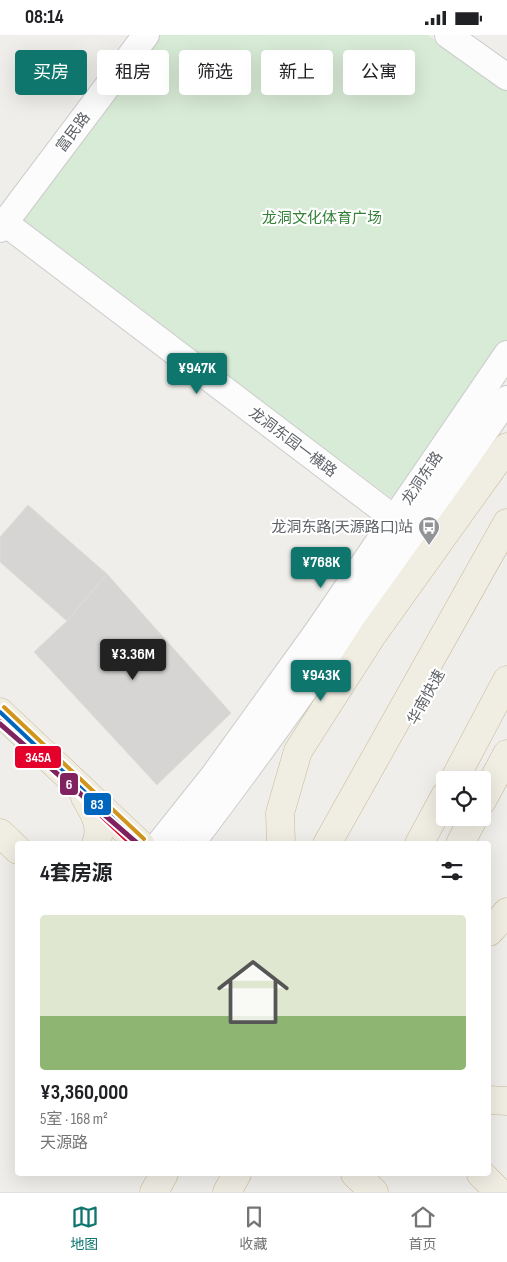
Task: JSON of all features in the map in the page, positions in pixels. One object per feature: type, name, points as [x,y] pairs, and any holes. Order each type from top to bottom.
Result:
[{"type":"highway","points":[[281,841],[280,813],[298,751],[373,634],[507,447]]},
{"type":"highway","points":[[329,841],[507,523]]},
{"type":"highway","name":"华南快速","points":[[348,841],[507,550]]},
{"type":"highway","points":[[459,771],[507,680]]},
{"type":"highway","points":[[0,712],[137,841]]},
{"type":"highway","points":[[491,784],[507,754]]},
{"type":"highway","points":[[81,789],[98,818],[99,837],[97,841]]},
{"type":"highway","points":[[421,841],[436,813]]},
{"type":"highway","points":[[462,841],[469,826]]},
{"type":"highway","points":[[491,930],[507,913]]},
{"type":"highway","points":[[491,1100],[507,1101]]},
{"type":"highway","points":[[150,1192],[159,1176]]},
{"type":"highway","points":[[154,1192],[163,1176]]},
{"type":"highway","points":[[227,1192],[236,1176]]},
{"type":"highway","points":[[483,1176],[500,1192]]},
{"type":"street","name":"富民路","points":[[2,226],[146,35]]},
{"type":"street","points":[[448,35],[507,77]]},
{"type":"street","name":"龙洞东园一横路","points":[[2,226],[404,526]]},
{"type":"street","name":"龙洞东路","points":[[193,841],[238,783],[404,526],[507,354]]},
{"type":"street","name":"龙洞东路","points":[[161,841],[214,775],[317,632],[507,399]]},
{"type":"green space","name":"龙洞文化体育广场","points":[[158,35],[428,35],[507,91],[507,353],[405,508],[18,221],[113,95],[169,95],[169,50],[147,50]]},
{"type":"building","points":[[28,505],[107,574],[67,621],[0,562],[0,537]]},
{"type":"building","points":[[107,574],[231,713],[157,785],[34,652],[67,621]]},
{"type":"transit line","points":[[4,707],[144,839]]},
{"type":"transit line","name":"83","points":[[0,712],[137,841]]},
{"type":"transit line","name":"345A","points":[[0,721],[128,841]]},
{"type":"transit line","name":"6","points":[[0,724],[135,841]]},
{"type":"place","name":"龙洞东路(天源路口)站","points":[[429,546]]}]
